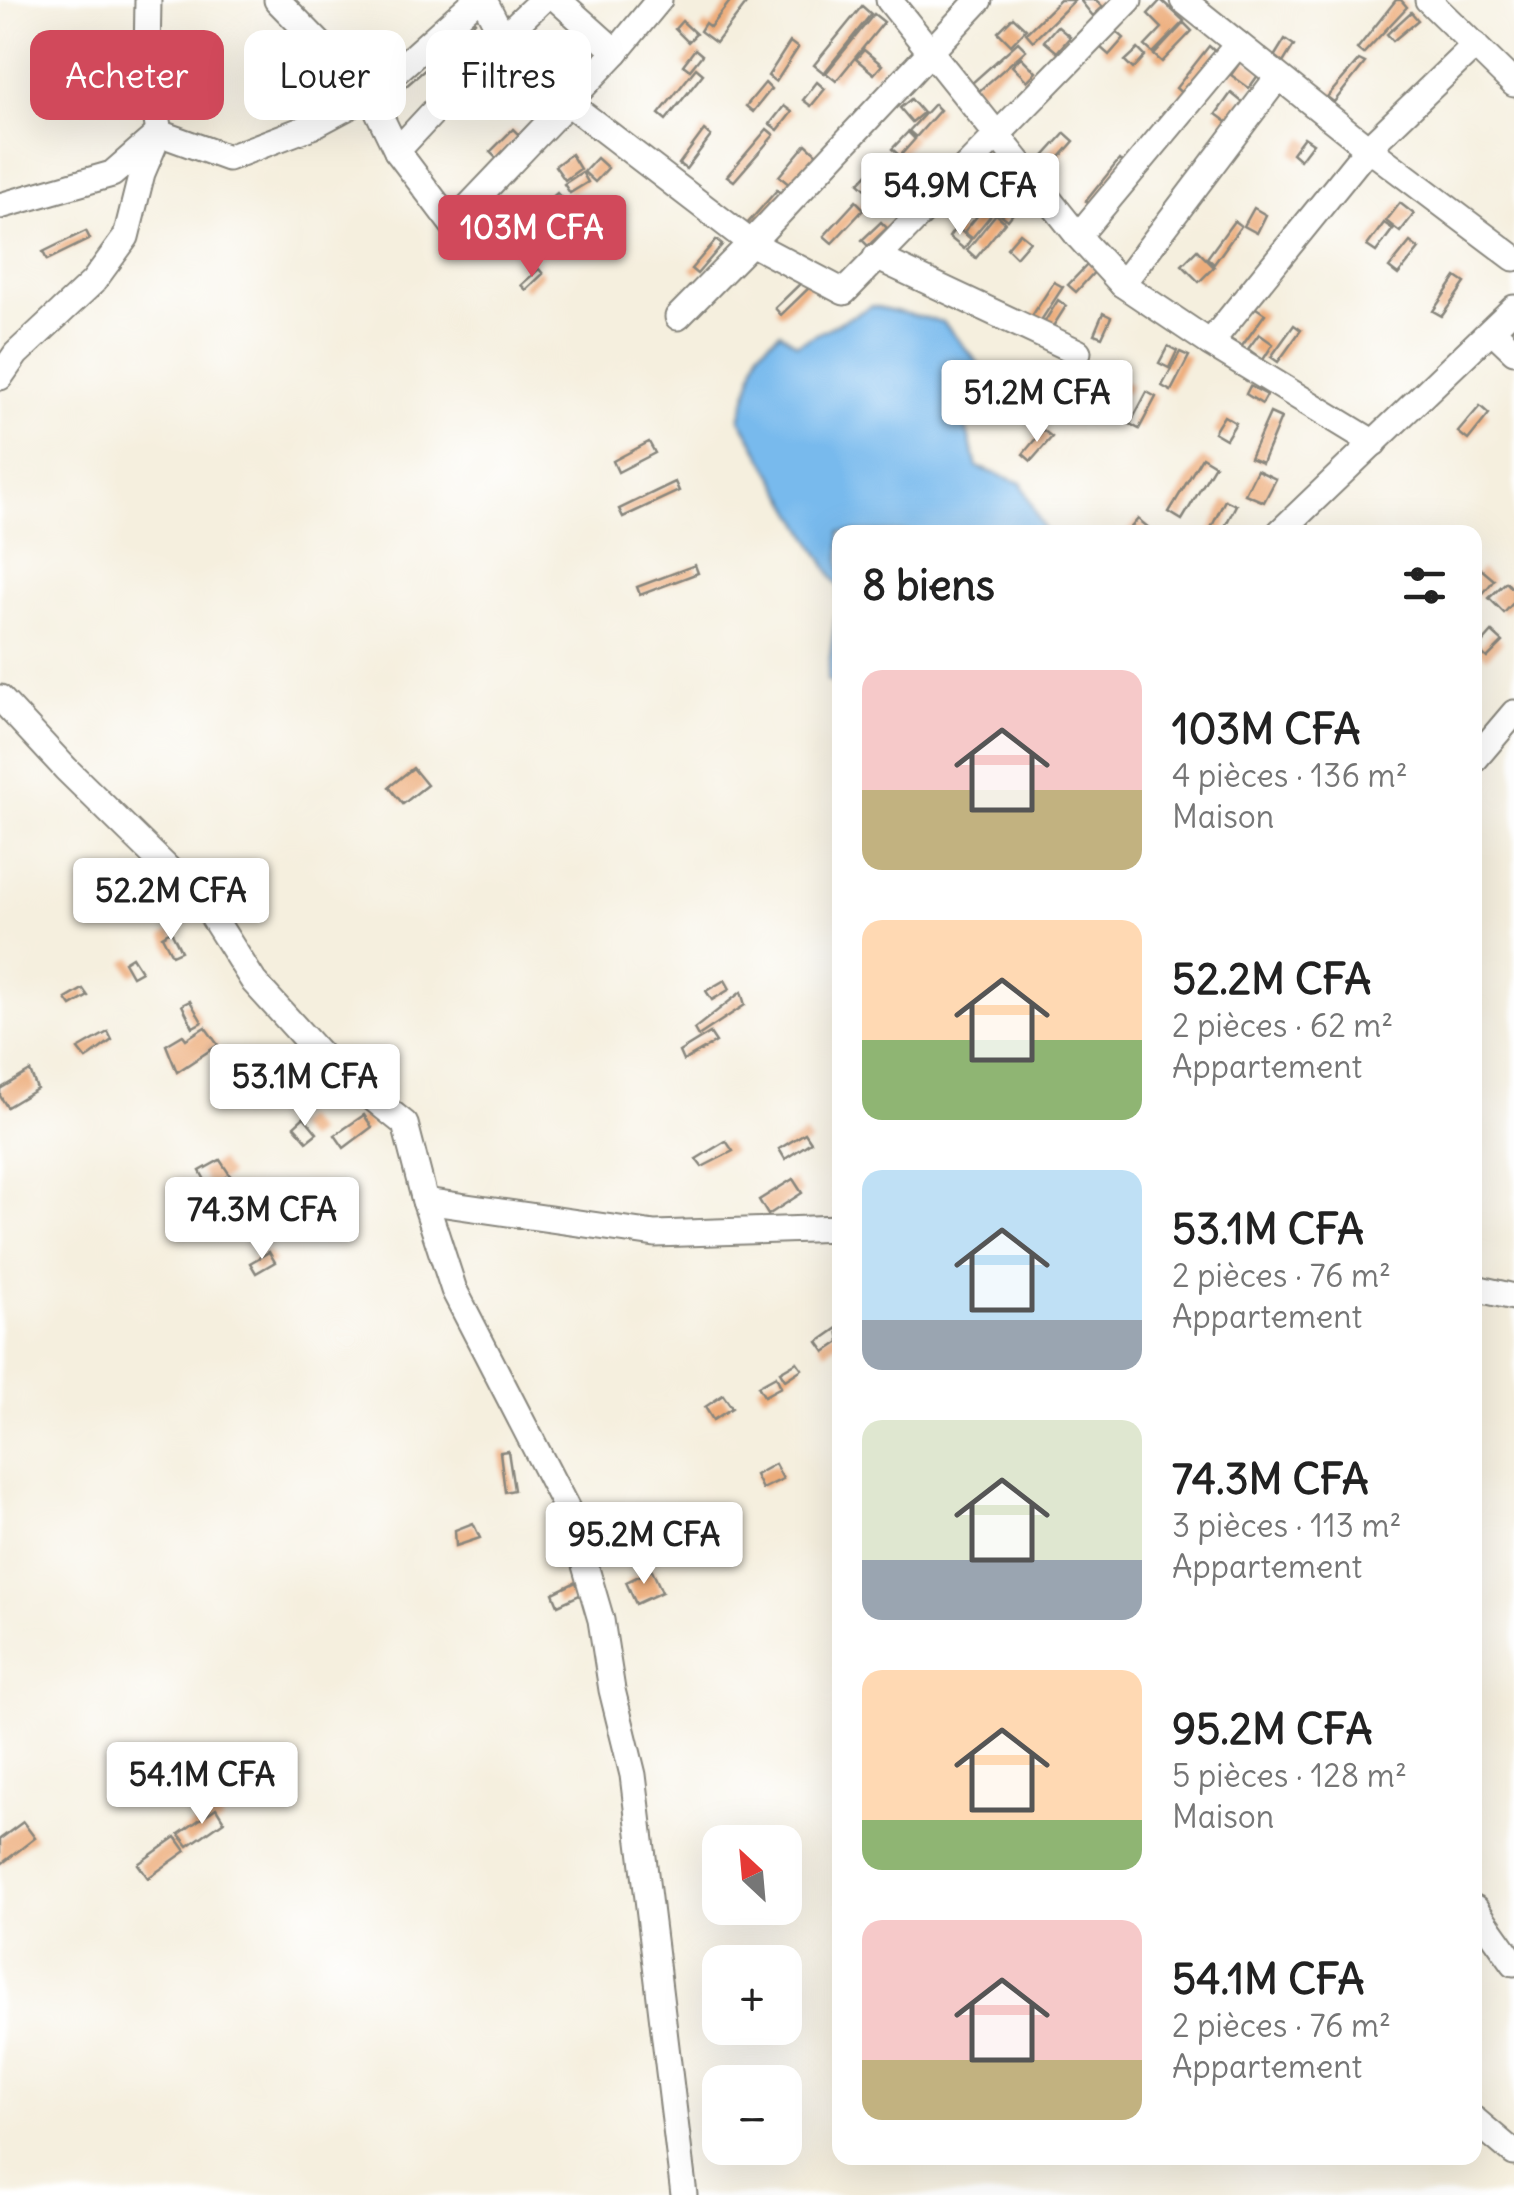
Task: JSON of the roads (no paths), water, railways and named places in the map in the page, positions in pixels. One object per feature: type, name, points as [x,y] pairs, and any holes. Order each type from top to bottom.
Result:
[{"type":"street","points":[[0,377],[16,354],[93,282],[126,237],[142,173],[159,134],[147,58],[148,0]]},
{"type":"street","points":[[406,64],[480,0],[499,30]]},
{"type":"street","points":[[510,30],[542,0]]},
{"type":"street","points":[[558,0],[616,52]]},
{"type":"street","points":[[591,78],[660,0]]},
{"type":"street","points":[[889,0],[1078,236],[1122,284],[1374,443]]},
{"type":"street","points":[[678,317],[980,0]]},
{"type":"street","points":[[590,120],[751,244],[844,292],[1129,0]]},
{"type":"street","points":[[1184,0],[1368,148],[1514,258]]},
{"type":"street","points":[[1428,0],[1514,84]]},
{"type":"street","points":[[279,1],[307,30]]},
{"type":"street","points":[[1078,236],[1238,44]]},
{"type":"street","points":[[1210,342],[1368,148],[1476,46]]},
{"type":"street","points":[[1122,284],[1278,77]]},
{"type":"street","points":[[159,134],[228,158],[323,120]]},
{"type":"street","points":[[382,120],[397,151],[452,224],[550,120]]},
{"type":"street","points":[[397,151],[426,120]]},
{"type":"street","points":[[0,206],[112,174],[159,134]]},
{"type":"street","points":[[876,257],[1078,352]]},
{"type":"street","points":[[1287,525],[1514,308]]},
{"type":"street","points":[[1492,330],[1514,351]]},
{"type":"street","points":[[0,698],[66,769],[206,906],[254,982],[324,1059],[405,1124],[454,1290],[571,1517],[601,1620],[612,1690],[634,1775],[684,2195]]},
{"type":"street","points":[[1482,751],[1514,712]]},
{"type":"street","points":[[425,1201],[655,1234],[832,1228]]},
{"type":"street","points":[[1482,1290],[1514,1298]]},
{"type":"street","points":[[1482,1918],[1514,1963]]},
{"type":"street","points":[[1482,2126],[1514,2152]]},
{"type":"water","points":[[872,306],[943,322],[984,370],[960,405],[977,467],[1021,483],[1042,525],[832,525],[832,576],[740,419],[759,350],[780,332],[797,344]]},
{"type":"water","points":[[832,642],[832,683],[827,680]]}]
